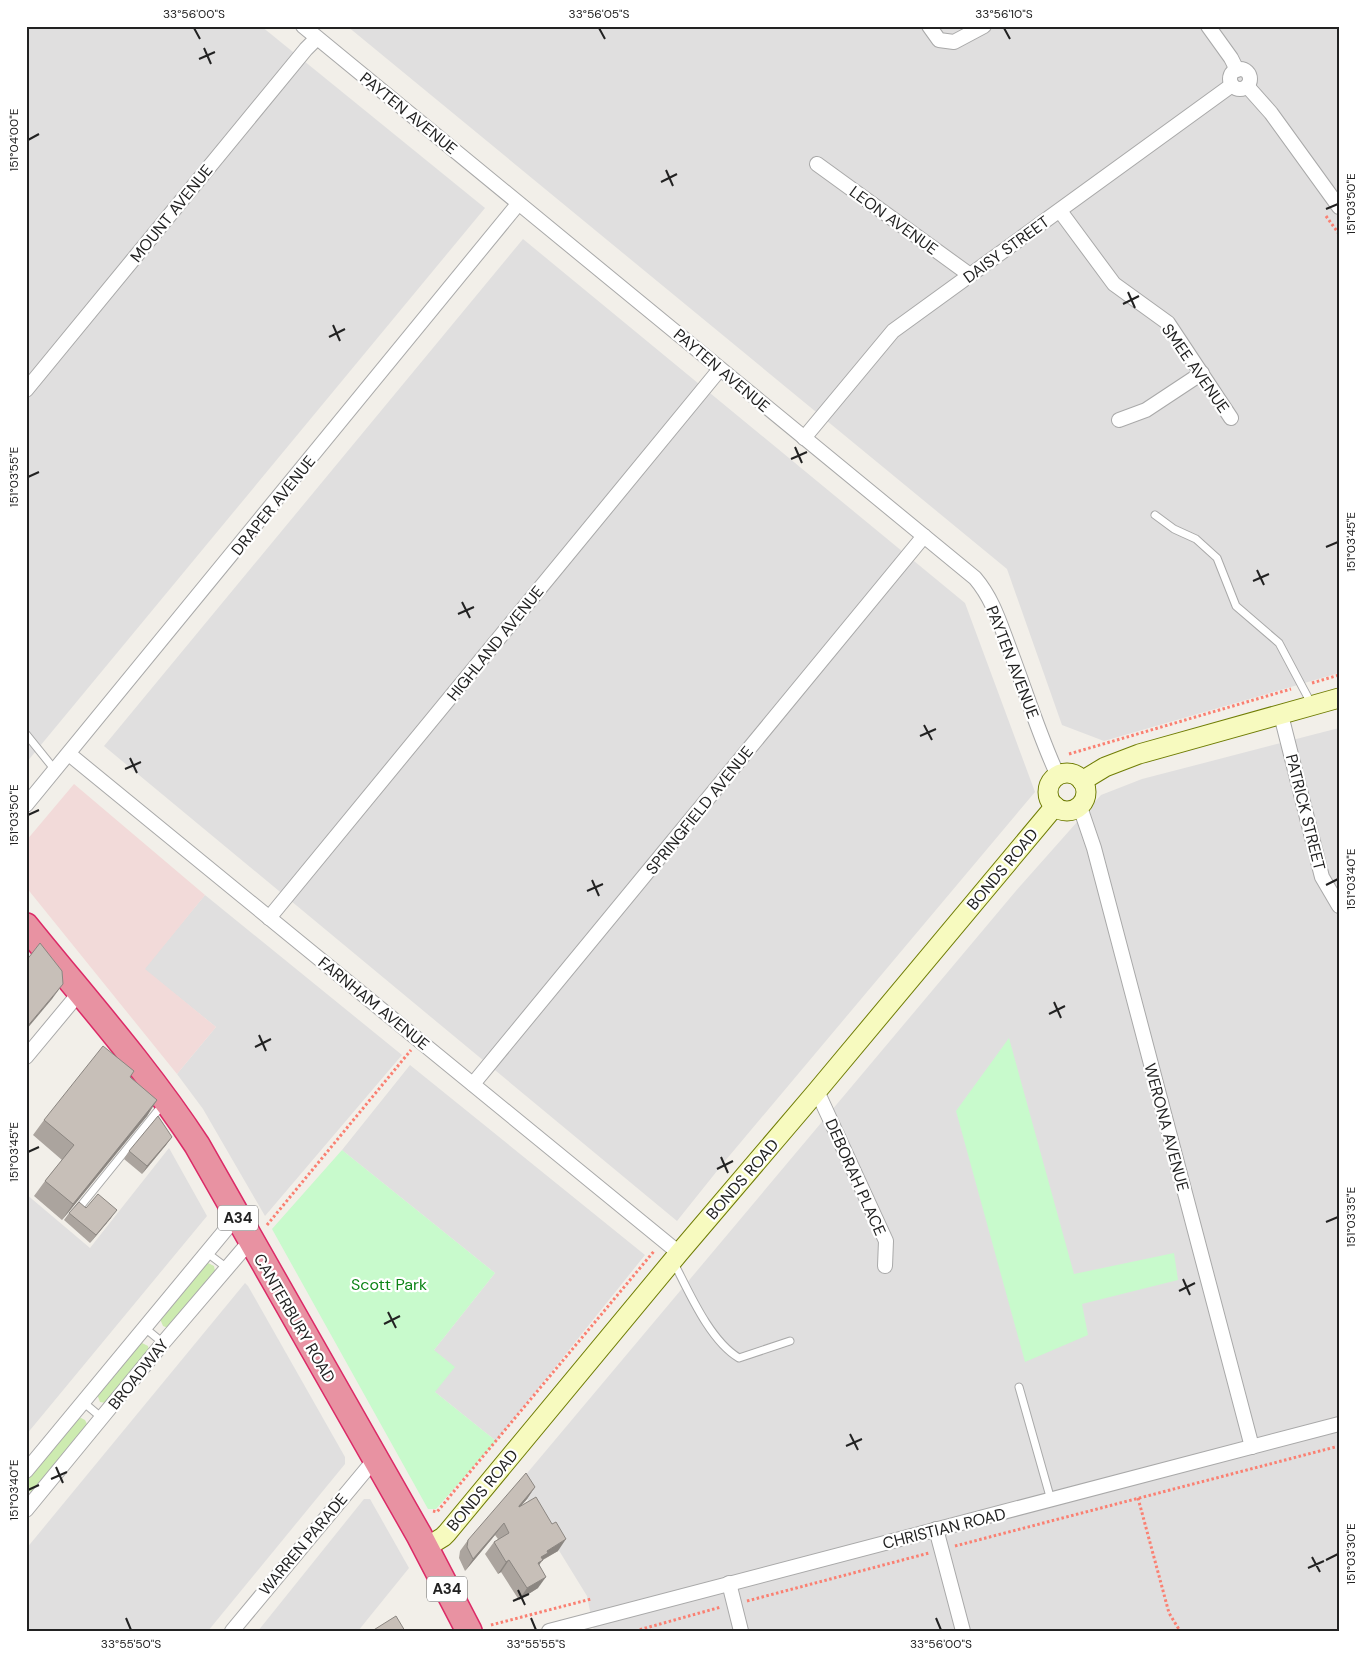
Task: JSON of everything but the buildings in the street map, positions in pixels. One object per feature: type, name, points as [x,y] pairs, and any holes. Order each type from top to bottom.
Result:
[{"type":"highway","name":"CANTERBURY ROAD","points":[[26,926],[167,1100],[197,1144],[237,1216],[259,1232],[375,1459],[425,1548],[480,1628]]},
{"type":"main road","points":[[1082,781],[1105,768],[1139,754],[1339,698]]},
{"type":"main road","points":[[1074,774],[1082,781],[1086,792],[1080,807],[1064,811],[1055,806],[1049,796],[1049,790],[1050,784],[1058,776],[1074,774]]},
{"type":"main road","name":"BONDS ROAD","points":[[425,1548],[443,1537],[676,1256],[817,1091],[1055,806]]},
{"type":"street","name":"PAYTEN AVENUE","points":[[302,26],[974,578],[990,599],[1046,750],[1058,776]]},
{"type":"street","points":[[929,26],[939,40],[954,42],[984,26]]},
{"type":"street","points":[[1208,26],[1231,58],[1237,70]]},
{"type":"street","name":"MOUNT AVENUE","points":[[26,390],[317,38]]},
{"type":"street","points":[[1237,70],[1243,70],[1248,74],[1250,80],[1247,86],[1240,89],[1232,86],[1230,76],[1237,70]]},
{"type":"street","name":"DAISY STREET","points":[[804,438],[893,332],[1232,86]]},
{"type":"street","points":[[1247,86],[1271,113],[1339,207]]},
{"type":"street","name":"LEON AVENUE","points":[[817,164],[970,275]]},
{"type":"street","name":"DRAPER AVENUE","points":[[26,805],[518,204]]},
{"type":"street","name":"SMEE AVENUE","points":[[1060,211],[1114,284],[1168,323],[1230,418]]},
{"type":"street","name":"HIGHLAND AVENUE","points":[[270,918],[720,369]]},
{"type":"street","points":[[1119,420],[1146,410],[1202,373]]},
{"type":"street","name":"SPRINGFIELD AVENUE","points":[[473,1084],[924,536]]},
{"type":"street","name":"PATRICK STREET","points":[[1281,715],[1322,877],[1339,906]]},
{"type":"street","name":"FARNHAM AVENUE","points":[[69,754],[664,1240],[676,1256]]},
{"type":"street","name":"WERONA AVENUE","points":[[1080,807],[1094,848],[1252,1448]]},
{"type":"street","points":[[26,1057],[80,992]]},
{"type":"street","name":"DEBORAH PLACE","points":[[817,1091],[886,1241],[885,1266]]},
{"type":"street","name":"BROADWAY","points":[[26,1472],[237,1216]]},
{"type":"street","name":"BROADWAY","points":[[27,1508],[163,1343],[259,1232]]},
{"type":"street","name":"CHRISTIAN ROAD","points":[[549,1631],[1339,1424]]},
{"type":"street","name":"WARREN PARADE","points":[[232,1631],[375,1459]]},
{"type":"street","points":[[936,1529],[962,1631]]},
{"type":"street","points":[[729,1583],[742,1631]]},
{"type":"lane","points":[[1155,515],[1174,529],[1196,539],[1216,558],[1236,606],[1279,643],[1313,706]]},
{"type":"lane","points":[[26,734],[55,770]]},
{"type":"lane","points":[[79,1208],[167,1100]]},
{"type":"lane","points":[[206,1252],[227,1268]]},
{"type":"lane","points":[[676,1256],[702,1317],[729,1353],[739,1358],[790,1341]]},
{"type":"lane","points":[[145,1328],[163,1343]]},
{"type":"lane","points":[[1019,1387],[1051,1500]]},
{"type":"lane","points":[[84,1402],[103,1418]]},
{"type":"path","points":[[1069,754],[1339,675]]},
{"type":"path","points":[[259,1232],[419,1040]]},
{"type":"path","name":"BONDS ROAD","points":[[434,1511],[437,1512],[664,1240]]},
{"type":"path","points":[[635,1631],[1339,1446]]},
{"type":"path","points":[[1138,1498],[1169,1613],[1180,1631]]},
{"type":"path","points":[[480,1628],[591,1599]]},
{"type":"shaded area","points":[[26,26],[261,26],[485,208],[26,763]]},
{"type":"shaded area","points":[[347,26],[1339,26],[1339,673],[1104,741],[1062,725],[1007,569]]},
{"type":"shaded area","points":[[523,239],[965,603],[1035,792],[725,1161],[677,1221],[104,746]]},
{"type":"shaded area","points":[[1339,728],[1339,1631],[594,1631],[587,1596],[518,1484],[1015,892],[1101,795],[1142,779]]},
{"type":"shaded area","points":[[74,784],[205,895],[145,969],[216,1027],[177,1074],[26,887],[26,841]]},
{"type":"shaded area","points":[[205,895],[402,1055],[265,1216],[203,1109],[177,1074],[216,1027],[144,969]]},
{"type":"shaded area","points":[[410,1065],[645,1255],[496,1441],[435,1392],[434,1350],[495,1273],[342,1150]]},
{"type":"shaded area","points":[[169,1148],[207,1216],[26,1435],[26,1194],[90,1248]]},
{"type":"shaded area","points":[[245,1283],[345,1457],[345,1464],[208,1631],[26,1631],[26,1549]]},
{"type":"shaded area","points":[[364,1499],[370,1499],[409,1568],[358,1631],[258,1631]]},
{"type":"green space","points":[[1009,1038],[1074,1274],[1174,1253],[1178,1280],[1082,1304],[1088,1335],[1025,1362],[956,1111]]},
{"type":"green space","name":"Scott Park","points":[[342,1150],[495,1273],[434,1350],[455,1367],[435,1392],[496,1441],[436,1509],[428,1509],[272,1229]]},
{"type":"green space","points":[[208,1263],[214,1266],[215,1271],[168,1328],[163,1326],[160,1319],[205,1264]]},
{"type":"green space","points":[[142,1343],[148,1346],[149,1351],[106,1403],[100,1402],[97,1394]]},
{"type":"green space","points":[[81,1418],[85,1420],[88,1426],[32,1492],[26,1490],[26,1479],[76,1419]]}]
